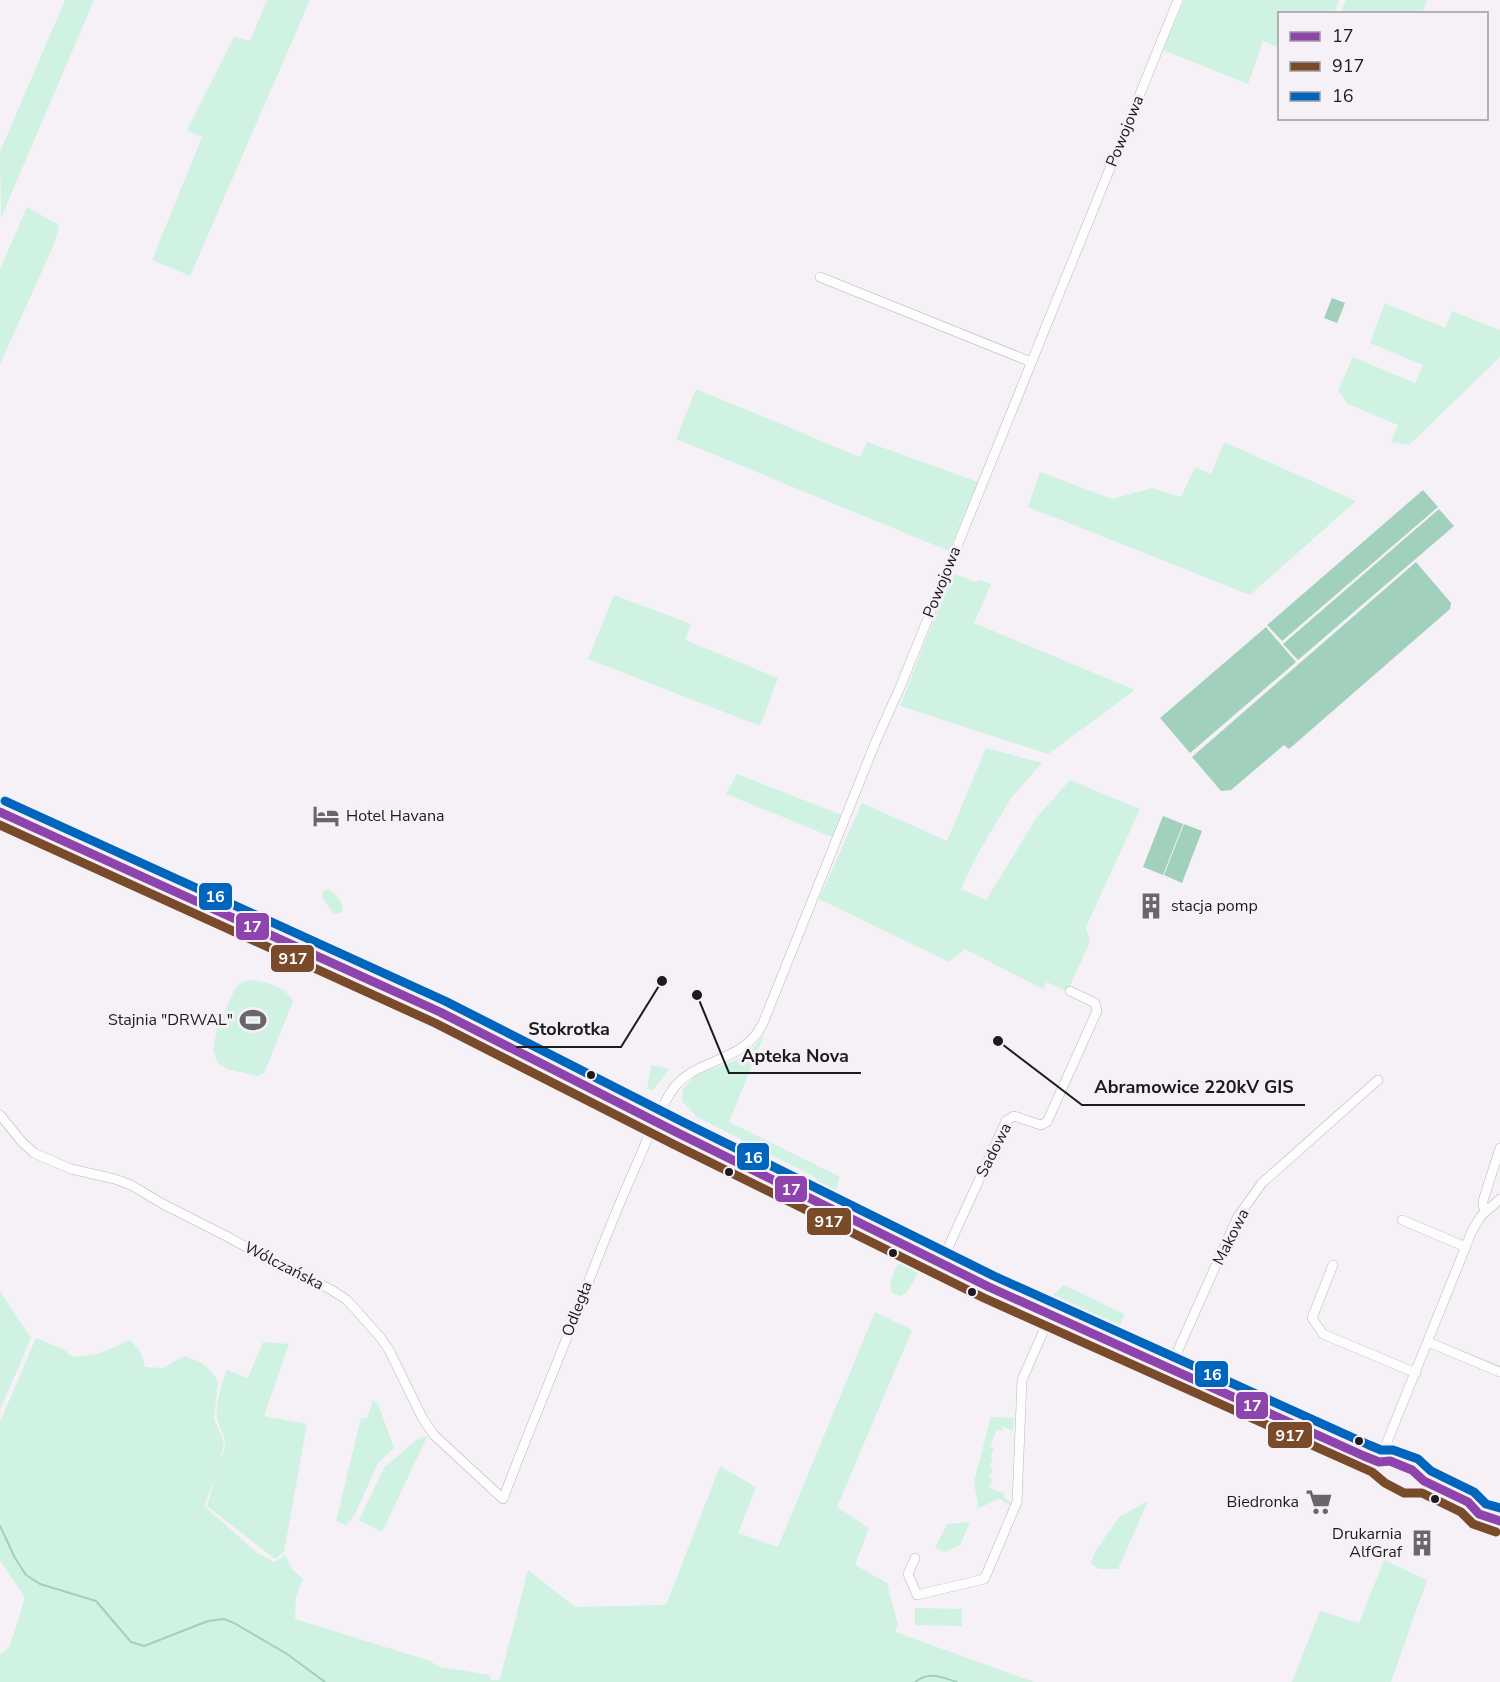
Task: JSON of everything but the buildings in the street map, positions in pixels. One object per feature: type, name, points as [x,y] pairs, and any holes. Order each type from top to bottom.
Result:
[{"type":"main road","points":[[0,812],[410,998],[989,1287],[1379,1462],[1390,1461],[1399,1464],[1412,1470],[1424,1481],[1468,1502],[1483,1503],[1500,1511]]},
{"type":"main road","points":[[1468,1502],[1479,1514],[1500,1521]]},
{"type":"street","name":"Powojowa","points":[[656,1121],[672,1091],[685,1076],[742,1049],[754,1039],[763,1023],[1178,0]]},
{"type":"street","points":[[820,277],[1031,362]]},
{"type":"street","name":"Sadowa","points":[[941,1263],[1006,1121],[1014,1116],[1035,1125],[1047,1122],[1097,1011],[1095,1003],[1070,991]]},
{"type":"street","name":"Makowa","points":[[1170,1368],[1237,1218],[1262,1183],[1378,1080]]},
{"type":"street","name":"Wólczańska","points":[[0,1115],[34,1153],[71,1168],[131,1185],[347,1300],[389,1350],[423,1419],[434,1435],[503,1499]]},
{"type":"street","name":"Odległa","points":[[503,1499],[612,1219],[656,1121]]},
{"type":"street","points":[[1486,1211],[1482,1201],[1500,1148]]},
{"type":"street","points":[[1379,1462],[1476,1223],[1500,1199]]},
{"type":"street","points":[[1402,1220],[1466,1247]]},
{"type":"street","points":[[1333,1265],[1312,1318],[1323,1334],[1416,1373]]},
{"type":"street","points":[[915,1558],[909,1574],[917,1595],[984,1579],[1017,1502],[1021,1388],[1024,1372],[1051,1314]]},
{"type":"street","points":[[1428,1342],[1500,1372]]},
{"type":"shaded area","points":[[65,0],[94,0],[1,218],[0,152]]},
{"type":"shaded area","points":[[267,0],[310,0],[190,276],[152,260],[202,137],[187,130],[234,37],[250,41]]},
{"type":"shaded area","points":[[1184,0],[1339,0],[1334,12],[1278,12],[1278,48],[1263,41],[1248,84],[1163,50]]},
{"type":"shaded area","points":[[1346,0],[1427,0],[1422,12],[1340,12]]},
{"type":"shaded area","points":[[27,207],[59,225],[55,242],[0,364],[0,269]]},
{"type":"shaded area","points":[[1332,298],[1345,303],[1337,323],[1324,318]]},
{"type":"shaded area","points":[[1385,303],[1445,328],[1452,311],[1500,330],[1500,357],[1409,445],[1391,442],[1398,425],[1348,404],[1338,390],[1353,357],[1415,383],[1423,365],[1370,343]]},
{"type":"shaded area","points":[[696,389],[860,457],[867,442],[978,482],[949,551],[676,439]]},
{"type":"shaded area","points":[[1224,442],[1356,501],[1250,595],[1028,507],[1040,472],[1112,499],[1152,488],[1181,497],[1195,467],[1211,474]]},
{"type":"shaded area","points":[[1423,490],[1438,507],[1282,641],[1267,625]]},
{"type":"shaded area","points":[[1439,509],[1454,526],[1298,660],[1283,644]]},
{"type":"shaded area","points":[[1416,562],[1451,603],[1450,609],[1289,749],[1284,745],[1231,790],[1221,791],[1192,757]]},
{"type":"shaded area","points":[[952,573],[975,582],[980,580],[991,584],[974,623],[1135,690],[1048,754],[900,706]]},
{"type":"shaded area","points":[[614,595],[691,624],[685,640],[778,678],[760,726],[588,659]]},
{"type":"shaded area","points":[[1266,627],[1296,662],[1190,753],[1160,718]]},
{"type":"shaded area","points":[[986,748],[1042,763],[1011,798],[977,855],[961,889],[986,900],[1037,817],[1070,780],[1140,809],[1086,927],[1090,942],[1067,992],[1047,982],[1043,989],[965,949],[949,962],[819,899],[862,803],[947,841]]},
{"type":"shaded area","points":[[737,774],[842,815],[832,837],[726,794]]},
{"type":"shaded area","points":[[1163,816],[1183,824],[1163,875],[1143,867]]},
{"type":"shaded area","points":[[1184,824],[1202,831],[1182,883],[1164,875]]},
{"type":"shaded area","points":[[327,889],[333,892],[340,901],[343,910],[340,913],[333,913],[322,897],[323,891]]},
{"type":"shaded area","name":"Stajnia \"DRWAL\"","points":[[251,980],[280,988],[293,1001],[264,1073],[257,1076],[227,1069],[217,1062],[213,1050],[217,1028],[235,989],[240,983]]},
{"type":"shaded area","points":[[765,1033],[729,1122],[840,1177],[834,1194],[813,1176],[697,1117],[682,1101],[683,1089],[696,1075],[749,1053]]},
{"type":"shaded area","points":[[651,1065],[669,1069],[653,1090],[647,1089]]},
{"type":"shaded area","points":[[695,1122],[812,1181],[831,1197],[826,1198],[693,1126]]},
{"type":"shaded area","points":[[951,1255],[958,1255],[990,1269],[979,1272],[950,1258]]},
{"type":"shaded area","points":[[899,1262],[920,1272],[901,1296],[893,1294],[891,1290],[892,1278]]},
{"type":"shaded area","points":[[995,1271],[1030,1288],[1027,1294],[995,1281],[993,1277]]},
{"type":"shaded area","points":[[1064,1285],[1124,1314],[1120,1326],[1053,1295]]},
{"type":"shaded area","points":[[0,1291],[31,1338],[0,1410]]},
{"type":"shaded area","points":[[1050,1297],[1119,1329],[1117,1334],[1113,1335],[1051,1307]]},
{"type":"shaded area","points":[[875,1312],[912,1330],[837,1507],[869,1528],[855,1565],[887,1583],[898,1625],[895,1632],[1034,1682],[0,1682],[0,1655],[10,1646],[25,1597],[0,1561],[0,1422],[36,1338],[63,1349],[73,1357],[98,1354],[130,1340],[141,1353],[145,1367],[163,1368],[184,1356],[198,1361],[210,1370],[218,1381],[214,1419],[224,1442],[220,1462],[225,1441],[217,1416],[217,1406],[227,1370],[248,1378],[263,1342],[289,1344],[264,1416],[307,1424],[284,1552],[275,1559],[207,1506],[216,1476],[204,1506],[257,1553],[275,1562],[285,1555],[292,1569],[303,1579],[296,1597],[295,1619],[430,1661],[440,1667],[490,1675],[491,1681],[500,1679],[528,1570],[575,1607],[666,1605],[720,1466],[756,1487],[738,1533],[778,1547]]},
{"type":"shaded area","points":[[1051,1324],[1103,1347],[1101,1350],[1048,1326]]},
{"type":"shaded area","points":[[1128,1333],[1172,1354],[1164,1358],[1126,1341]]},
{"type":"shaded area","points":[[1193,1362],[1224,1376],[1221,1383],[1191,1370]]},
{"type":"shaded area","points":[[1146,1366],[1195,1387],[1193,1394],[1159,1378]]},
{"type":"shaded area","points":[[1228,1378],[1264,1394],[1261,1401],[1225,1386]]},
{"type":"shaded area","points":[[373,1400],[378,1404],[394,1448],[378,1463],[354,1516],[346,1525],[336,1521],[361,1418],[367,1418]]},
{"type":"shaded area","points":[[991,1417],[1014,1418],[1013,1431],[1003,1427],[1002,1431],[997,1429],[990,1447],[994,1449],[990,1457],[993,1459],[990,1467],[993,1469],[989,1477],[993,1479],[989,1487],[1005,1494],[1004,1498],[1011,1502],[1010,1505],[999,1499],[976,1509],[978,1506],[974,1482]]},
{"type":"shaded area","points":[[428,1435],[382,1532],[359,1520],[384,1468],[416,1440]]},
{"type":"shaded area","points":[[1408,1457],[1472,1488],[1471,1492],[1405,1460]]},
{"type":"shaded area","points":[[1148,1501],[1118,1569],[1099,1569],[1091,1563],[1095,1552],[1119,1517]]},
{"type":"shaded area","points":[[970,1522],[960,1545],[944,1552],[935,1548],[947,1524]]},
{"type":"shaded area","points":[[1384,1560],[1427,1580],[1391,1682],[1292,1682],[1320,1611],[1359,1623]]},
{"type":"shaded area","points":[[915,1608],[962,1609],[962,1626],[915,1625]]},
{"type":"waterway","points":[[0,1526],[26,1575],[40,1584],[96,1601],[131,1642],[144,1646],[208,1621],[224,1619],[287,1654],[325,1682]]},
{"type":"waterway","points":[[915,1682],[931,1676],[957,1682]]},
{"type":"transit line","name":"16","points":[[5,801],[445,1001],[994,1276],[1369,1445],[1418,1459],[1431,1471],[1474,1492],[1486,1504],[1500,1508]]},
{"type":"transit line","name":"17","points":[[0,812],[440,1012],[989,1287],[1364,1456],[1379,1462],[1390,1461],[1412,1470],[1424,1481],[1468,1502],[1479,1514],[1500,1521]]},
{"type":"transit line","name":"917","points":[[0,825],[435,1023],[984,1298],[1372,1472],[1385,1483],[1404,1493],[1422,1493],[1461,1512],[1473,1524],[1496,1532]]},
{"type":"place","name":"Hotel Havana","points":[[326,816]]},
{"type":"place","name":"stacja pomp","points":[[1151,906]]},
{"type":"place","name":"Stokrotka","points":[[662,981]]},
{"type":"place","name":"Apteka Nova","points":[[697,995]]},
{"type":"place","name":"Stajnia \"DRWAL\"","points":[[253,1020]]},
{"type":"place","name":"Abramowice 220kV GIS","points":[[998,1041]]},
{"type":"place","name":"Biedronka","points":[[1319,1502]]},
{"type":"place","name":"Drukarnia AlfGraf","points":[[1422,1543]]}]
